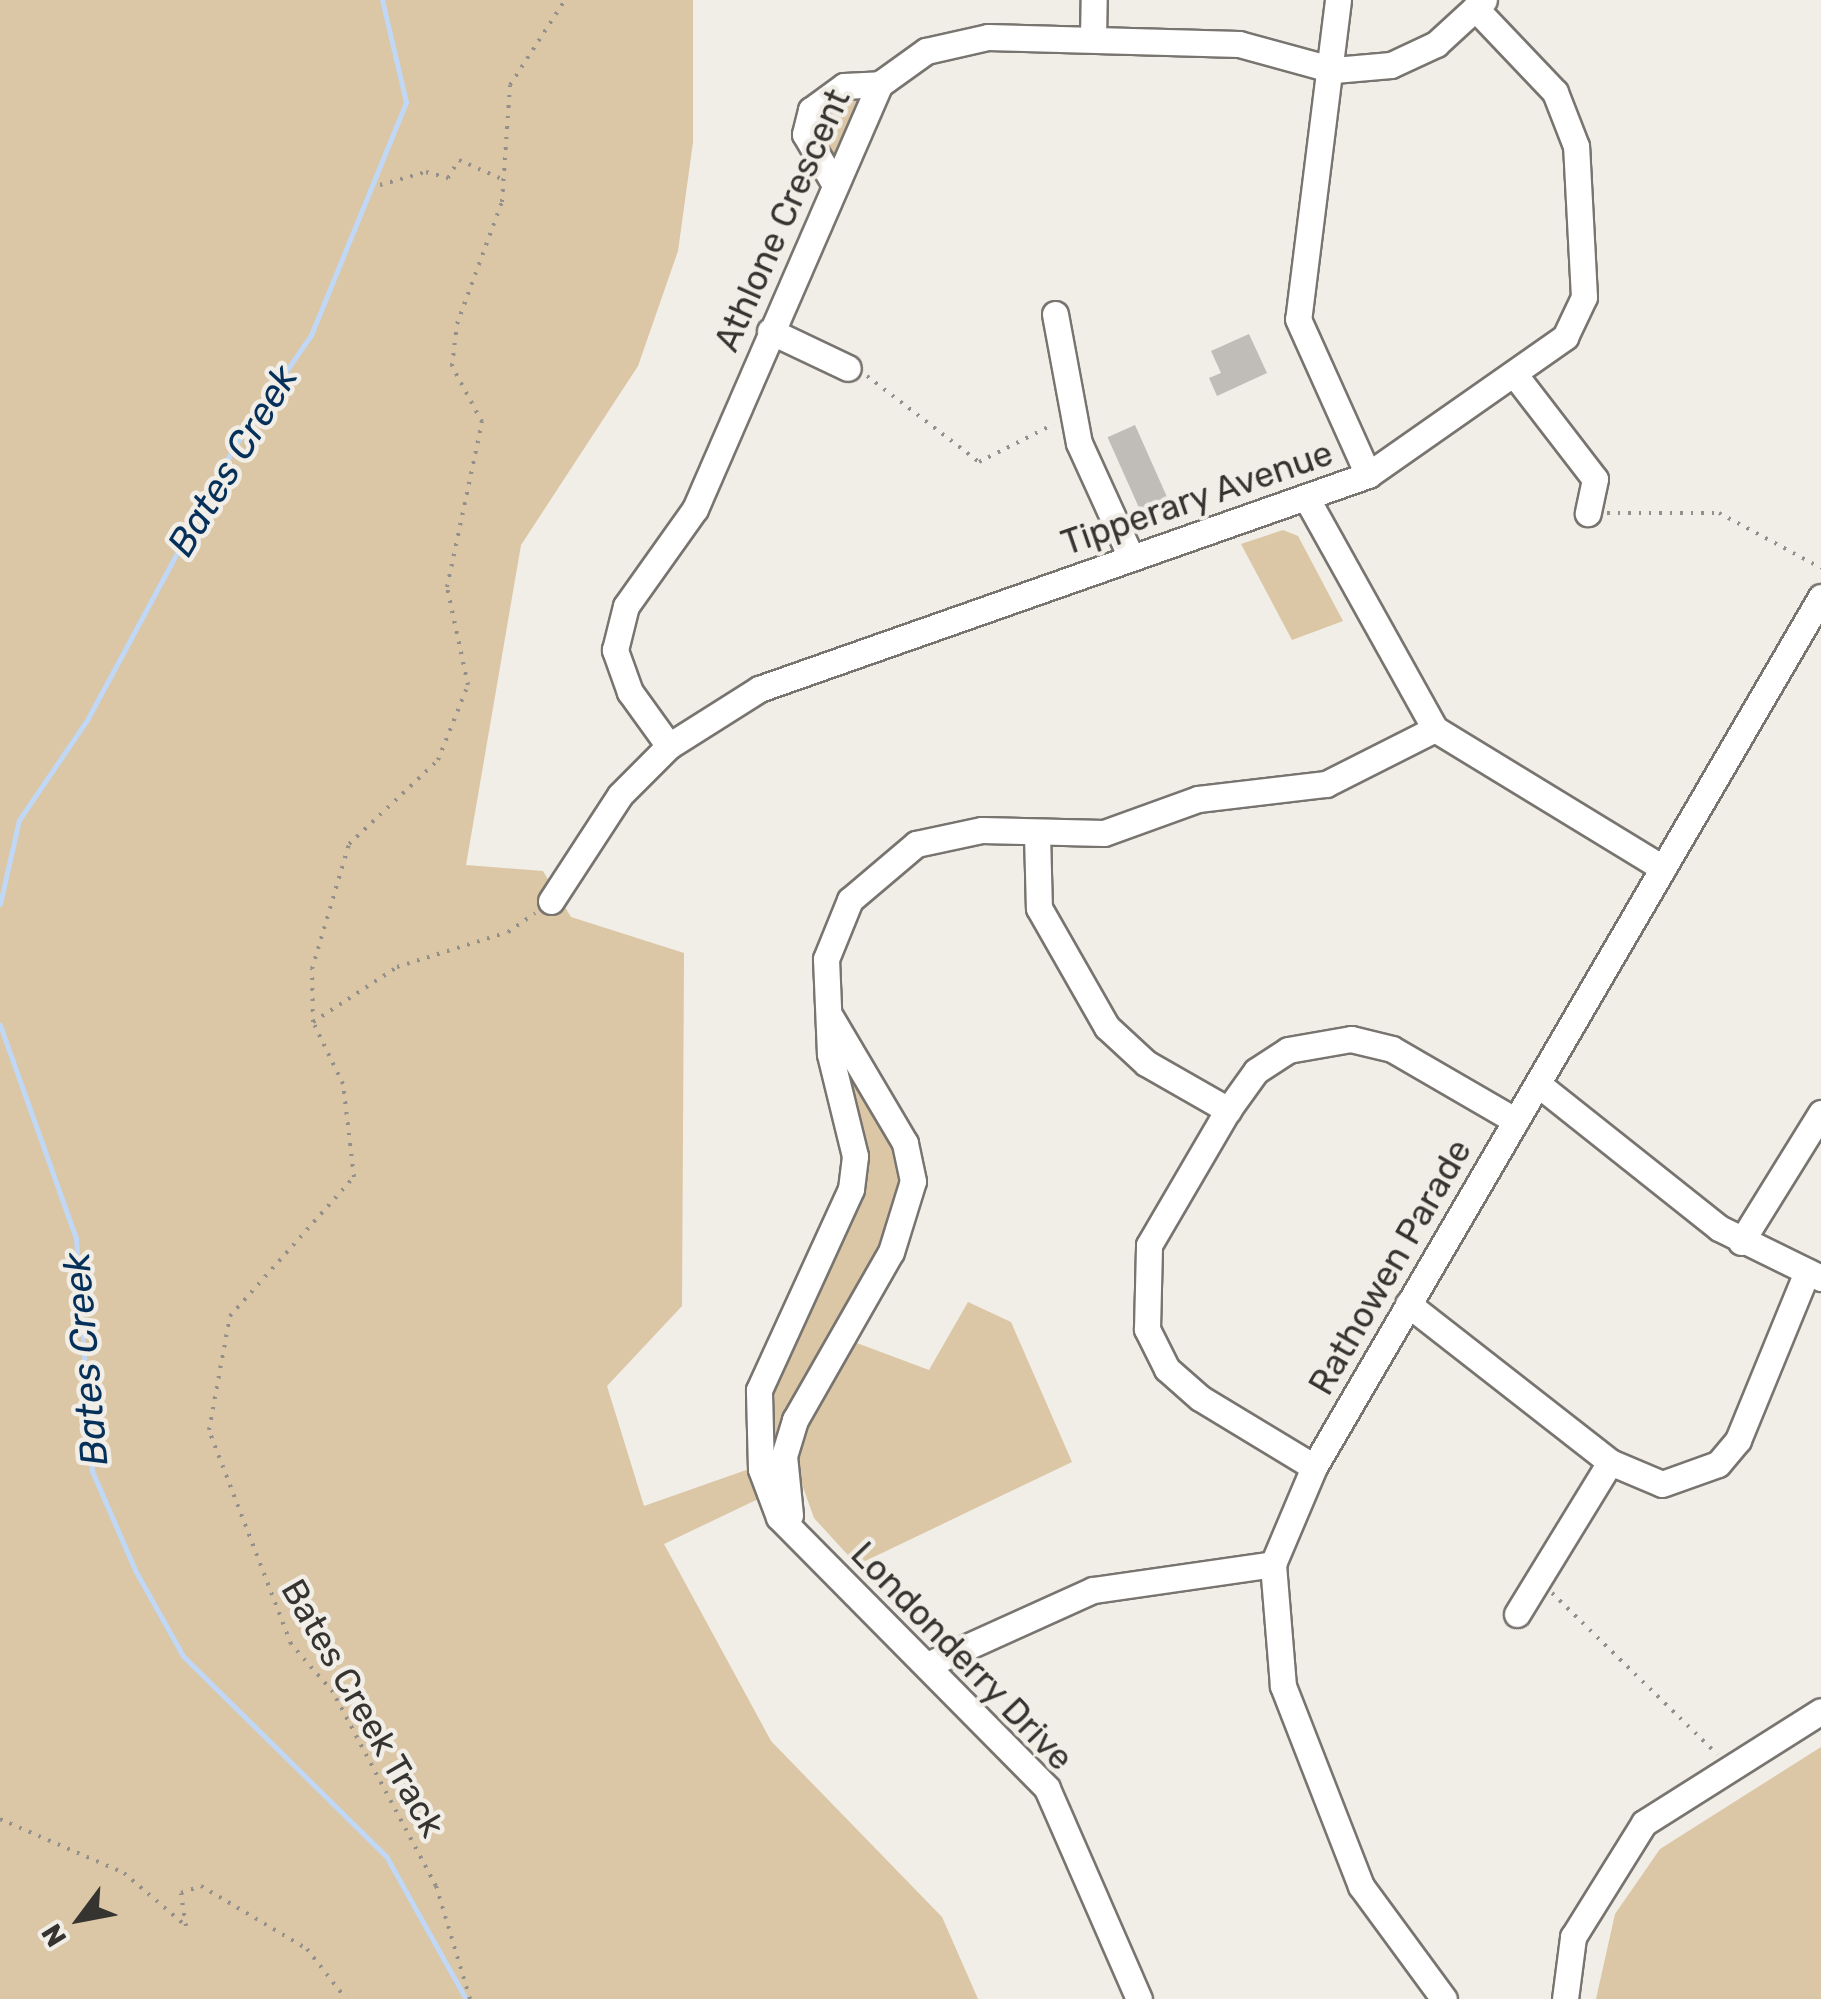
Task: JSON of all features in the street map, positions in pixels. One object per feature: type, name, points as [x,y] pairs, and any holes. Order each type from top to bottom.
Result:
[{"type":"street","points":[[1092,39],[1094,0]]},
{"type":"street","points":[[1338,0],[1334,70],[1297,272],[1298,319],[1368,475]]},
{"type":"street","points":[[1334,70],[1412,59],[1480,4]]},
{"type":"street","name":"Tipperary Avenue","points":[[551,902],[588,835],[669,746],[759,689],[1368,475],[1518,378],[1566,337],[1584,297],[1576,146],[1555,92],[1480,4]]},
{"type":"street","name":"Athlone Crescent","points":[[669,746],[630,692],[616,650],[626,606],[695,509],[880,84],[954,41],[1092,39],[1239,44],[1334,70]]},
{"type":"street","points":[[834,185],[805,134],[811,110],[844,86],[880,84]]},
{"type":"street","points":[[1056,314],[1073,415],[1131,557]]},
{"type":"street","points":[[770,332],[848,368]]},
{"type":"street","points":[[1518,378],[1595,479],[1588,513]]},
{"type":"street","points":[[1307,499],[1435,729],[1663,868]]},
{"type":"street","name":"Rathowen Parade","points":[[1444,1999],[1354,1868],[1283,1686],[1273,1564],[1314,1468],[1821,597]]},
{"type":"street","name":"Londonderry Drive","points":[[1139,1999],[1047,1788],[796,1534],[761,1470],[755,1411],[851,1189],[854,1156],[826,1010],[831,945],[850,900],[878,869],[954,832],[1104,833],[1198,798],[1326,784],[1435,729]]},
{"type":"street","points":[[1037,834],[1039,908],[1107,1027],[1146,1063],[1228,1110]]},
{"type":"street","points":[[796,1534],[784,1456],[795,1420],[891,1252],[912,1180],[905,1144],[826,1010]]},
{"type":"street","points":[[1314,1468],[1200,1398],[1167,1369],[1146,1329],[1150,1245],[1228,1110],[1256,1071],[1288,1050],[1351,1039],[1392,1049],[1516,1121]]},
{"type":"street","points":[[1408,1304],[1610,1462],[1662,1484],[1718,1464],[1738,1440],[1814,1275],[1741,1242],[1538,1084]]},
{"type":"street","points":[[1741,1242],[1821,1113]]},
{"type":"street","points":[[1517,1614],[1610,1462]]},
{"type":"street","points":[[927,1665],[1093,1590],[1273,1564]]},
{"type":"street","points":[[1565,1999],[1574,1937],[1612,1860],[1644,1823],[1821,1711]]},
{"type":"path","points":[[313,1022],[312,969],[349,844],[438,760],[468,685],[448,587],[456,516],[482,422],[452,366],[457,324],[504,180],[510,85],[565,0]]},
{"type":"path","points":[[380,185],[426,172],[448,178],[459,160],[504,180]]},
{"type":"path","points":[[848,368],[979,462],[1073,415]]},
{"type":"path","points":[[1588,513],[1719,513],[1821,568]]},
{"type":"path","points":[[313,1022],[370,981],[508,932],[551,902]]},
{"type":"path","name":"Bates Creek Track","points":[[313,1022],[342,1084],[354,1176],[230,1316],[208,1430],[291,1644],[333,1692],[436,1886],[470,1999]]},
{"type":"path","points":[[1538,1578],[1731,1767]]},
{"type":"path","points":[[0,1819],[124,1874],[186,1926],[181,1893],[200,1886],[307,1950],[346,1999]]},
{"type":"shaded area","points":[[0,0],[693,0],[693,142],[678,251],[638,366],[521,545],[466,865],[543,871],[571,917],[684,953],[682,1306],[607,1386],[644,1506],[766,1463],[763,1412],[860,1190],[841,1060],[897,1145],[906,1179],[884,1243],[830,1333],[929,1370],[968,1302],[1011,1322],[1072,1462],[857,1565],[814,1518],[800,1479],[664,1544],[771,1741],[942,1917],[978,1999],[0,1999]]},
{"type":"shaded area","points":[[864,91],[839,154],[828,158],[814,117],[832,98]]},
{"type":"shaded area","points":[[1283,530],[1298,536],[1343,621],[1292,640],[1241,544]]},
{"type":"shaded area","points":[[1821,1747],[1821,1999],[1596,1999],[1615,1914],[1660,1849]]},
{"type":"building","points":[[1249,334],[1267,373],[1217,396],[1209,378],[1221,373],[1211,351]]},
{"type":"building","points":[[1135,425],[1170,503],[1142,515],[1108,437]]},
{"type":"waterway","name":"Bates Creek","points":[[0,904],[19,820],[87,720],[234,447],[311,335],[406,102],[382,0]]},
{"type":"waterway","points":[[0,1025],[76,1238],[92,1471],[135,1570],[183,1656],[386,1856],[466,1999]]}]
